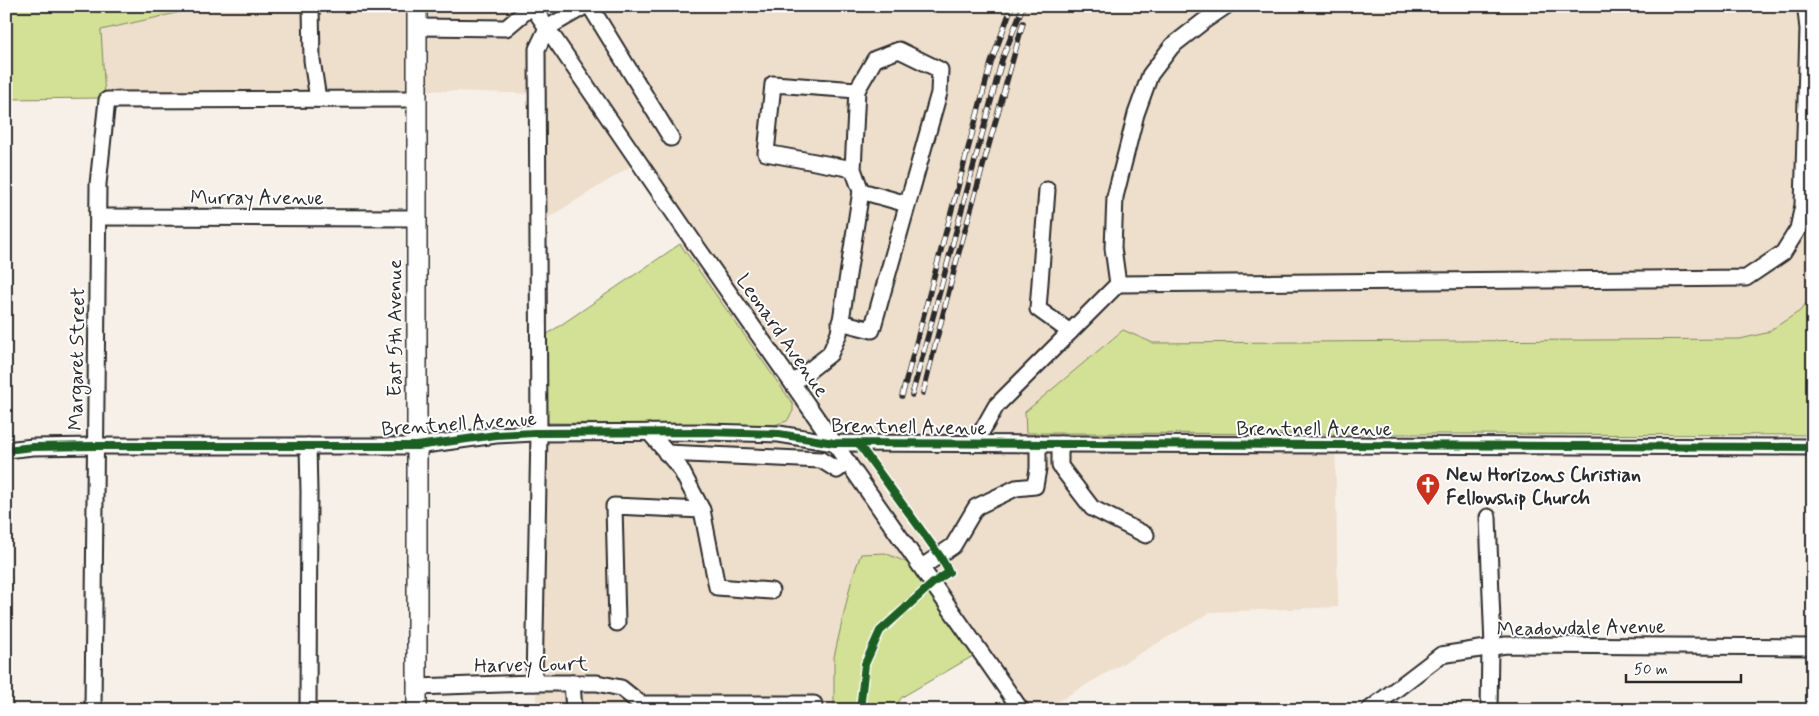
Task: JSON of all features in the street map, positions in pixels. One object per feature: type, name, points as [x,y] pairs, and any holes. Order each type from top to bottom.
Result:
[{"type":"main road","name":"East 5th Avenue","points":[[416,710],[417,6]]},
{"type":"street","points":[[312,6],[312,60],[318,100],[416,100]]},
{"type":"street","points":[[417,27],[506,28],[532,6]]},
{"type":"street","name":"Leonard Avenue","points":[[532,6],[1021,710]]},
{"type":"street","points":[[534,683],[538,433],[537,49],[547,28],[585,6]]},
{"type":"street","points":[[590,6],[671,138]]},
{"type":"street","points":[[1118,284],[1113,248],[1115,197],[1136,114],[1147,83],[1172,46],[1226,6]]},
{"type":"street","points":[[975,443],[996,406],[1118,284],[1746,278],[1783,253],[1798,229],[1803,205],[1808,39],[1804,6]]},
{"type":"street","points":[[793,383],[830,354],[839,333],[840,322],[861,191],[853,169],[857,90],[875,59],[899,50],[940,70],[939,93],[872,330],[840,322]]},
{"type":"street","points":[[853,169],[766,153],[773,84],[857,90]]},
{"type":"street","name":"Margaret Street","points":[[94,710],[94,446],[98,184],[107,100],[318,100]]},
{"type":"street","points":[[1047,190],[1038,309],[1070,332]]},
{"type":"street","points":[[861,191],[907,204]]},
{"type":"street","name":"Murray Avenue","points":[[98,217],[416,218]]},
{"type":"street","points":[[648,432],[680,468],[702,510],[717,587],[771,591]]},
{"type":"street","name":"Brentnell Avenue","points":[[6,450],[33,447],[94,446],[417,446],[496,435],[648,432],[779,434],[834,443],[1813,447]]},
{"type":"street","points":[[778,458],[779,434]]},
{"type":"street","points":[[922,567],[953,546],[976,507],[1016,488],[1035,486],[1038,469],[1038,444]]},
{"type":"street","points":[[1060,444],[1060,466],[1092,508],[1146,536]]},
{"type":"street","points":[[308,446],[308,710]]},
{"type":"street","points":[[666,453],[821,460],[837,470],[848,462]]},
{"type":"street","points":[[617,623],[614,506],[702,510]]},
{"type":"street","points":[[1488,518],[1492,647],[1489,710]]},
{"type":"street","name":"Meadowdale Avenue","points":[[1369,710],[1441,655],[1506,645],[1813,647]]},
{"type":"street","points":[[572,683],[574,710]]},
{"type":"street","name":"Harvey Court","points":[[416,687],[597,683],[621,688],[643,707],[814,704]]},
{"type":"shaded area","points":[[207,6],[1813,6],[1813,294],[1800,311],[1766,333],[1740,339],[1153,343],[1123,331],[1026,433],[1335,434],[1338,607],[1211,612],[1043,710],[1012,710],[908,563],[834,657],[834,710],[536,710],[539,423],[773,425],[793,411],[793,404],[680,244],[690,237],[638,162],[538,224],[538,94],[419,90],[402,101],[105,98],[101,30]]},
{"type":"green space","points":[[6,6],[207,6],[101,30],[105,98],[6,99]]},
{"type":"green space","points":[[680,244],[793,404],[793,411],[787,421],[774,425],[546,423],[543,337]]},
{"type":"green space","points":[[1813,294],[1813,435],[1026,433],[1025,412],[1123,330],[1153,343],[1740,339],[1766,333],[1800,311]]},
{"type":"green space","points":[[885,553],[908,563],[973,656],[902,697],[893,710],[834,710],[834,657],[852,578],[861,554]]},
{"type":"railway","points":[[902,396],[991,63],[1012,6]]},
{"type":"railway","points":[[912,395],[1002,60],[1023,6]]},
{"type":"railway","points":[[923,393],[957,259],[1023,23]]},
{"type":"cycle path","points":[[6,450],[33,447],[95,446],[417,446],[496,435],[534,433],[706,432],[779,434],[834,443],[1813,447]]},
{"type":"cycle path","points":[[858,443],[940,556],[949,572],[933,583],[880,631],[865,664],[860,710]]},
{"type":"place","name":"New Horizons Christian Fellowship Church","points":[[1428,506]]}]
